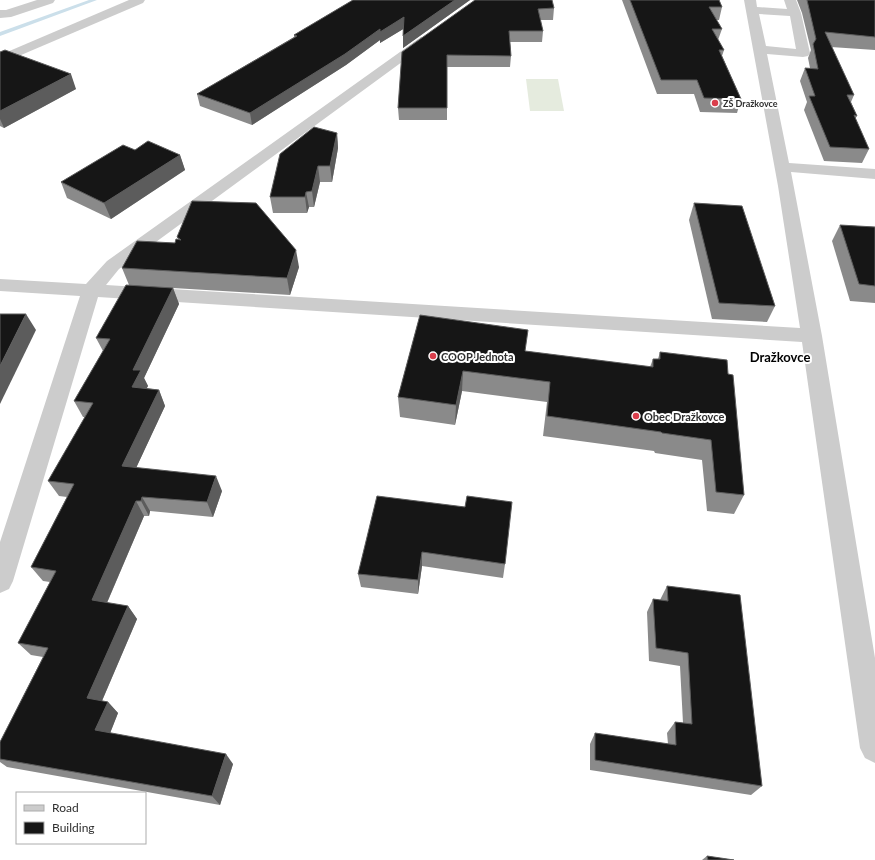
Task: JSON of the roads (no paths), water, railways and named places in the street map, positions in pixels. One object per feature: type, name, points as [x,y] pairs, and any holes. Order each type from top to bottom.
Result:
[{"type":"street","points":[[0,14],[7,14],[49,0]]},
{"type":"street","points":[[0,60],[139,0]]},
{"type":"street","points":[[761,50],[803,53],[795,13],[790,0]]},
{"type":"street","points":[[795,13],[751,5],[761,50],[812,336],[875,748]]},
{"type":"street","points":[[0,580],[91,291],[113,265],[442,28]]},
{"type":"street","points":[[782,167],[875,174]]},
{"type":"street","points":[[0,285],[812,336]]},
{"type":"waterway","points":[[0,34],[94,0]]},
{"type":"place","name":"ZŠ Dražkovce","points":[[715,103]]},
{"type":"place","name":"COOP Jednota","points":[[433,356]]},
{"type":"place","name":"Obec Dražkovce","points":[[636,416]]},
{"type":"district","name":"Dražkovce","points":[[780,357]]}]
